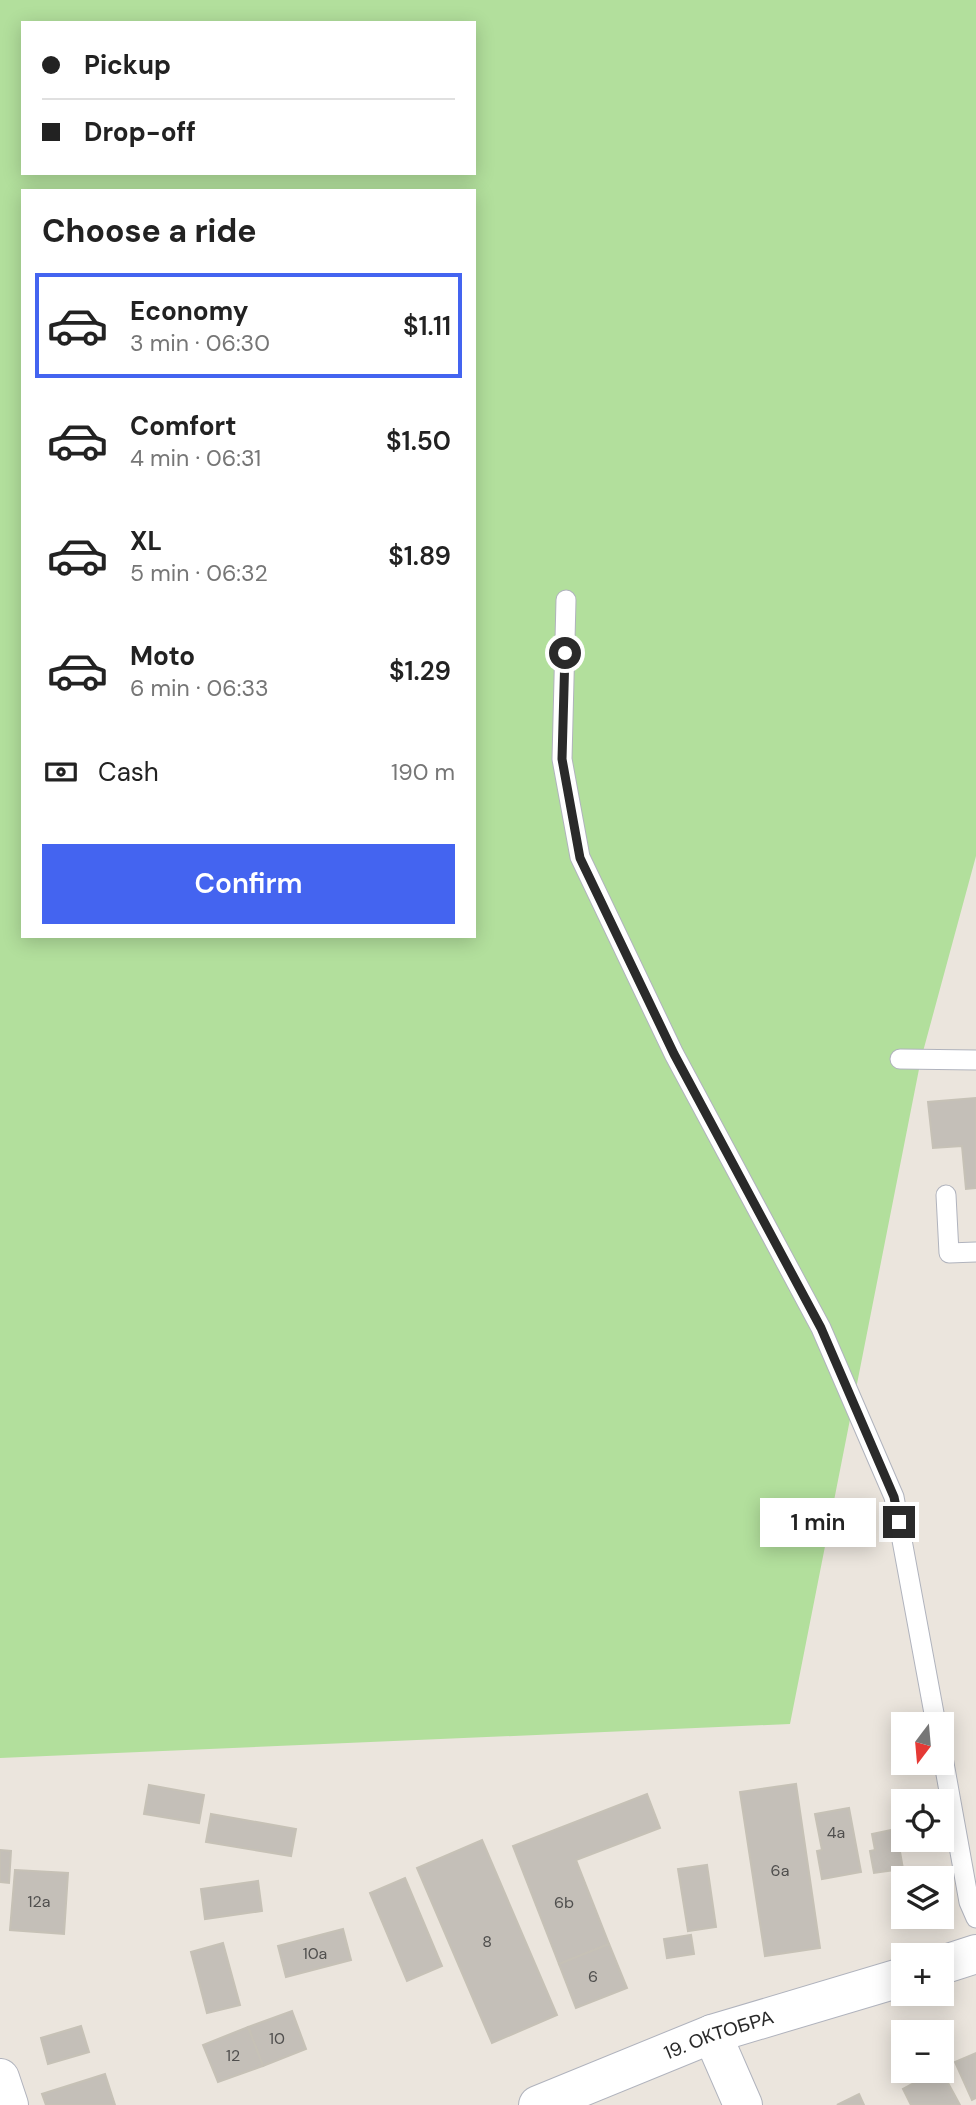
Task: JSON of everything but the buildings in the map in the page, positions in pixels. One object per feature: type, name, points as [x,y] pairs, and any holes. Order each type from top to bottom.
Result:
[{"type":"street","points":[[954,1961],[976,1955]]},
{"type":"street","name":"19. ОКТОБРА","points":[[538,2105],[712,2035],[891,1981]]},
{"type":"street","points":[[712,2035],[743,2105]]},
{"type":"street","points":[[0,2078],[9,2105]]},
{"type":"lane","points":[[566,600],[562,759],[580,858],[674,1054],[821,1328],[894,1497],[934,1712]]},
{"type":"lane","points":[[900,1059],[976,1060]]},
{"type":"lane","points":[[946,1195],[949,1253],[976,1252]]},
{"type":"lane","points":[[946,1775],[970,1902],[976,1918]]},
{"type":"green space","points":[[0,0],[976,0],[976,856],[921,1059],[790,1724],[0,1758]]},
{"type":"route","points":[[565,653],[562,759],[580,858],[674,1054],[821,1328],[894,1497],[899,1522]]}]
